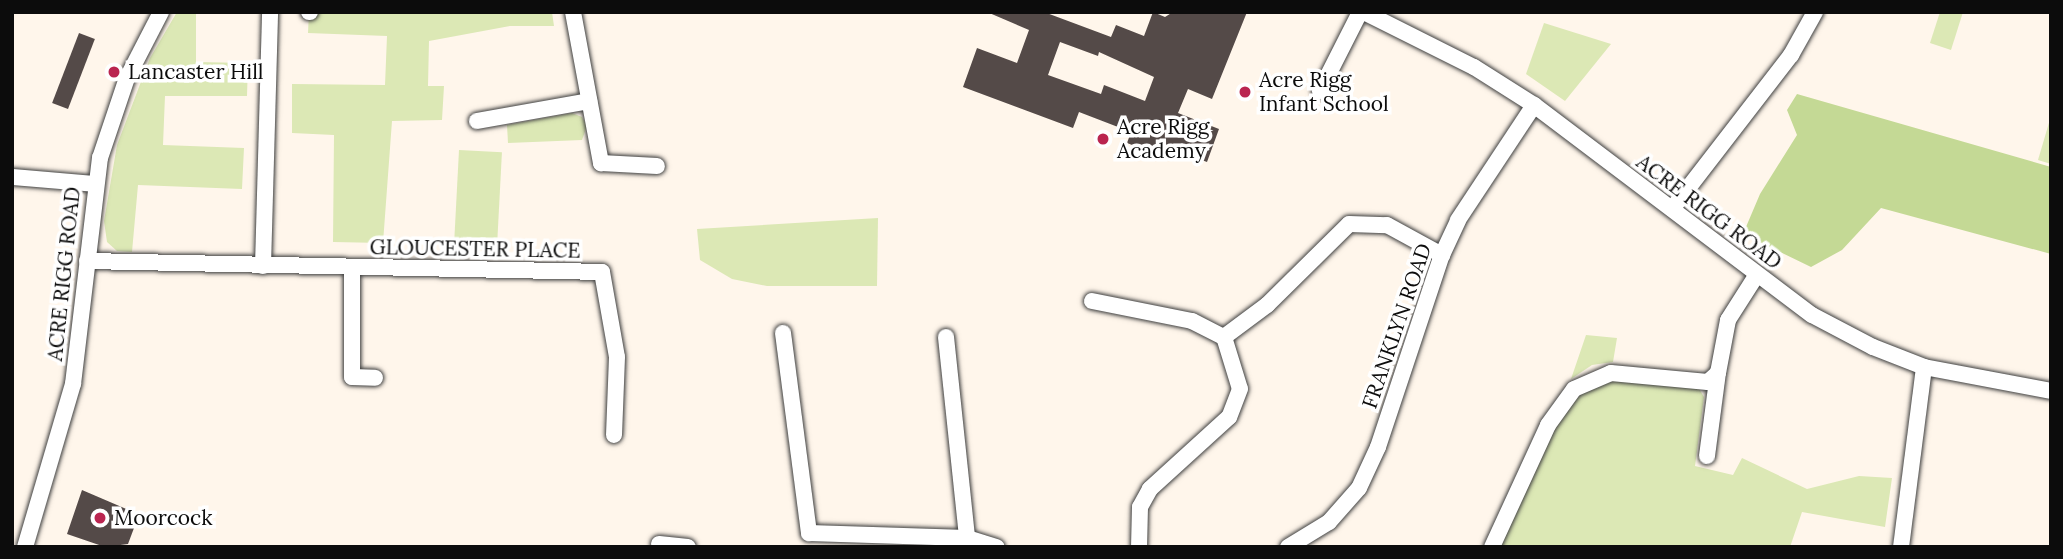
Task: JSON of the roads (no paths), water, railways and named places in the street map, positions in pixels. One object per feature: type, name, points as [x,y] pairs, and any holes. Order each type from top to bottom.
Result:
[{"type":"street","name":"ACRE RIGG ROAD","points":[[25,547],[73,384],[95,184],[127,78],[161,12]]},
{"type":"street","points":[[263,266],[270,12]]},
{"type":"street","points":[[573,12],[601,163],[657,166]]},
{"type":"street","name":"ACRE RIGG ROAD","points":[[1362,12],[1474,67],[1534,105],[1756,276],[1849,334],[1924,367],[2051,391]]},
{"type":"street","points":[[1320,91],[1362,12]]},
{"type":"street","points":[[1672,209],[1791,55],[1815,12]]},
{"type":"street","points":[[477,121],[589,102]]},
{"type":"street","name":"FRANKLYN ROAD","points":[[1289,547],[1329,522],[1359,488],[1378,447],[1442,255],[1458,220],[1534,105]]},
{"type":"street","points":[[12,177],[95,184]]},
{"type":"street","points":[[1224,337],[1267,305],[1349,224],[1387,225],[1442,255]]},
{"type":"street","name":"GLOUCESTER PLACE","points":[[87,261],[602,272],[617,356],[614,435]]},
{"type":"street","name":"GLOUCESTER PLACE","points":[[352,268],[352,377],[375,378]]},
{"type":"street","points":[[1707,456],[1728,320],[1756,276]]},
{"type":"street","points":[[1092,302],[1192,321],[1224,337],[1240,390],[1229,417],[1150,489],[1140,507],[1139,547]]},
{"type":"street","points":[[783,333],[809,533],[967,538],[998,547]]},
{"type":"street","points":[[946,337],[967,538]]},
{"type":"street","points":[[1901,547],[1924,367]]},
{"type":"street","points":[[1492,547],[1548,425],[1574,389],[1611,373],[1708,382],[1718,373]]},
{"type":"street","points":[[659,544],[688,547]]},
{"type":"place","name":"Lancaster Hill","points":[[114,72]]},
{"type":"place","name":"Acre Rigg Infant School","points":[[1245,92]]},
{"type":"place","name":"Acre Rigg Academy","points":[[1103,139]]},
{"type":"place","name":"Moorcock","points":[[100,518]]}]
